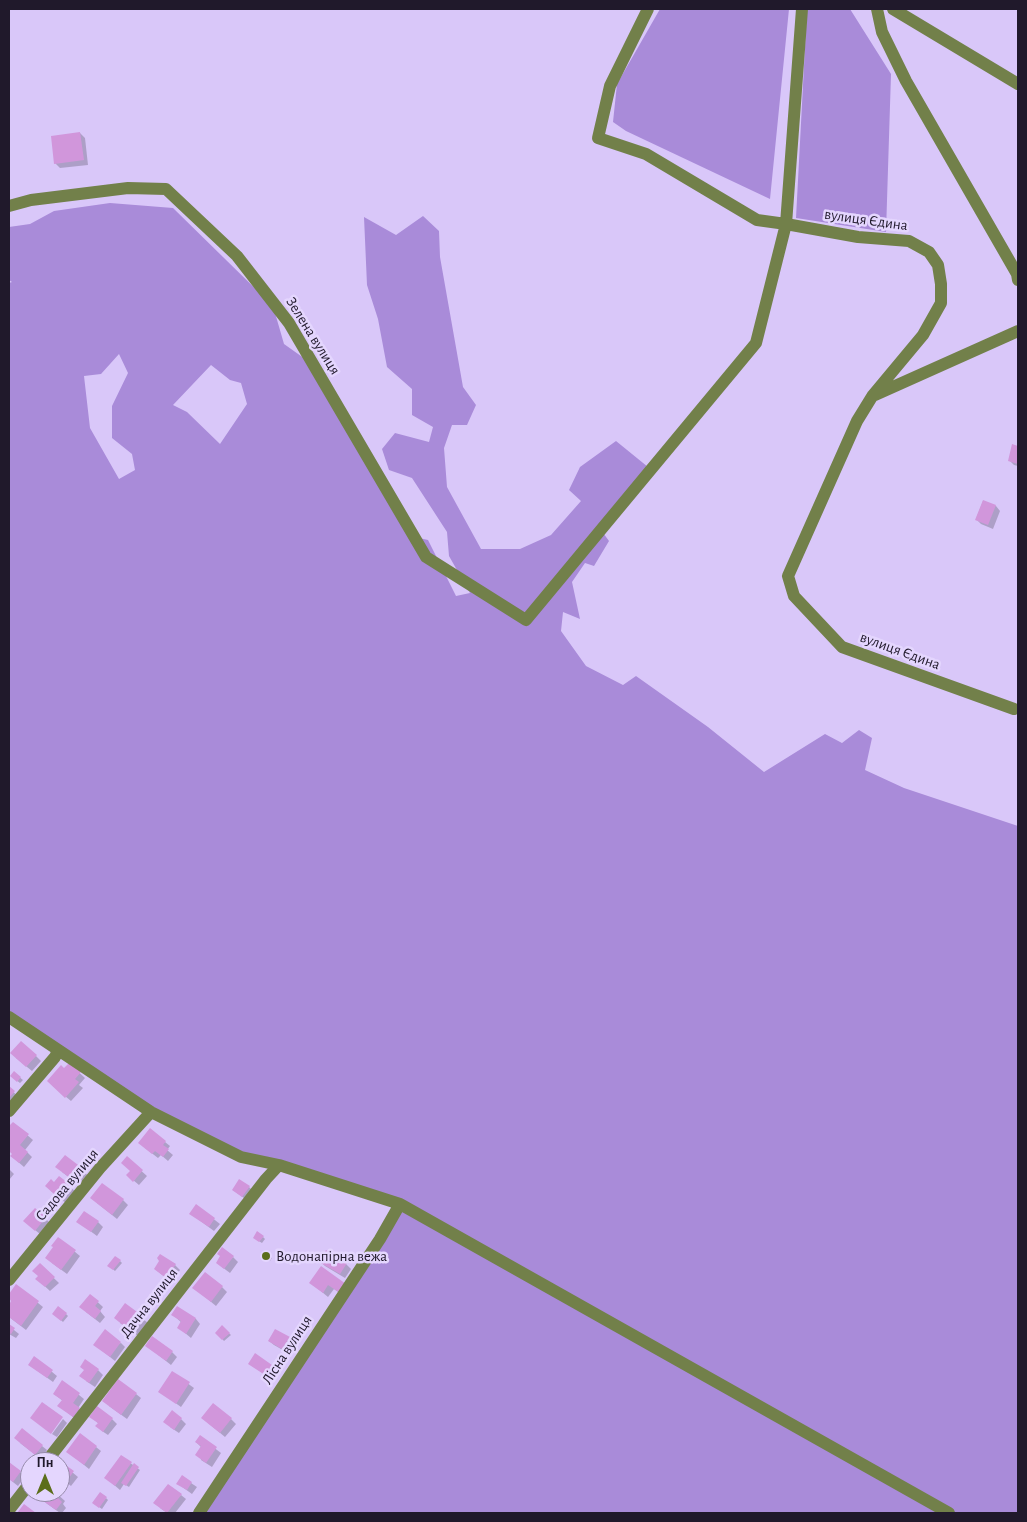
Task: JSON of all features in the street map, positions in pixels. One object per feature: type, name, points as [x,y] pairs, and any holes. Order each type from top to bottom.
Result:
[{"type":"street","name":"вулиця Єдина","points":[[648,9],[610,86],[598,138],[646,154],[757,220],[858,237],[909,241],[929,252],[938,265],[941,303],[923,335],[872,396],[857,421],[788,576],[794,596],[842,646],[1014,710]]},
{"type":"street","points":[[786,224],[802,9]]},
{"type":"street","points":[[877,9],[882,32],[906,81],[1017,274],[1018,280]]},
{"type":"street","points":[[893,9],[1018,84]]},
{"type":"street","name":"Зелена вулиця","points":[[9,206],[31,200],[128,188],[166,189],[236,256],[289,323],[426,557],[526,620],[756,343],[786,224]]},
{"type":"street","points":[[872,396],[1018,331]]},
{"type":"street","points":[[9,1017],[151,1112],[241,1157],[279,1165],[400,1204],[949,1513]]},
{"type":"street","points":[[9,1111],[56,1057],[58,1050]]},
{"type":"street","name":"Садова вулиця","points":[[9,1280],[100,1168],[151,1112]]},
{"type":"street","name":"Дачна вулиця","points":[[54,1452],[266,1179],[279,1165]]},
{"type":"street","name":"Лісна вулиця","points":[[199,1513],[380,1238],[400,1204]]},
{"type":"street","points":[[9,1510],[20,1496]]},
{"type":"shaded area","points":[[660,9],[789,9],[770,199],[626,131],[613,122],[617,84]]},
{"type":"shaded area","points":[[807,9],[850,9],[891,74],[886,232],[796,218]]},
{"type":"shaded area","points":[[110,203],[173,208],[273,306],[284,344],[315,366],[419,538],[428,540],[456,596],[470,593],[449,556],[447,532],[412,478],[389,470],[382,449],[395,433],[429,442],[433,427],[412,415],[412,389],[387,367],[378,319],[367,285],[364,217],[396,235],[423,216],[439,231],[440,257],[463,387],[476,405],[467,425],[452,425],[444,448],[447,487],[481,549],[520,549],[551,535],[581,501],[569,490],[580,467],[616,441],[648,467],[598,526],[609,541],[594,566],[585,563],[572,582],[580,619],[563,612],[561,631],[586,666],[623,685],[636,676],[708,727],[764,772],[825,734],[842,743],[859,730],[872,738],[865,770],[904,788],[1018,826],[1018,1513],[199,1513],[400,1204],[241,1157],[151,1112],[9,1017],[9,283],[12,282],[9,280],[9,227],[30,224],[54,211]],"holes":[[[119,354],[128,373],[112,406],[112,438],[132,454],[135,470],[119,479],[90,428],[84,376],[101,374]],[[211,365],[230,380],[241,383],[247,404],[220,444],[187,412],[173,405]]]},
{"type":"building","points":[[80,132],[84,160],[54,164],[51,136]]},
{"type":"building","points":[[1012,444],[1018,446],[1018,464],[1008,461]]},
{"type":"building","points":[[983,500],[996,505],[988,525],[975,520]]},
{"type":"building","points":[[21,1041],[37,1055],[26,1067],[10,1053]]},
{"type":"building","points":[[70,1062],[81,1072],[75,1079],[79,1082],[65,1098],[47,1081],[61,1065],[64,1068]]},
{"type":"building","points":[[14,1071],[21,1077],[17,1082],[10,1076]]},
{"type":"building","points":[[9,1086],[15,1091],[9,1098]]},
{"type":"building","points":[[13,1122],[29,1134],[20,1145],[28,1152],[19,1163],[10,1156],[12,1154],[9,1151],[9,1126]]},
{"type":"building","points":[[150,1128],[166,1141],[163,1145],[169,1149],[163,1157],[155,1151],[152,1154],[138,1143]]},
{"type":"building","points":[[65,1155],[86,1171],[77,1183],[55,1167]]},
{"type":"building","points":[[127,1156],[143,1170],[133,1182],[126,1175],[130,1171],[121,1163]]},
{"type":"building","points":[[59,1176],[72,1186],[61,1200],[45,1186],[51,1179],[54,1182]]},
{"type":"building","points":[[239,1179],[250,1186],[242,1197],[232,1190]]},
{"type":"building","points":[[102,1183],[124,1199],[112,1215],[90,1198]]},
{"type":"building","points":[[196,1204],[215,1218],[209,1227],[189,1214]]},
{"type":"building","points":[[35,1208],[46,1217],[35,1231],[23,1221]]},
{"type":"building","points":[[84,1211],[99,1221],[91,1232],[76,1222]]},
{"type":"building","points":[[257,1231],[264,1236],[259,1242],[253,1238]]},
{"type":"building","points":[[58,1237],[76,1250],[61,1270],[45,1258]]},
{"type":"building","points":[[222,1247],[234,1256],[224,1269],[216,1263],[220,1256],[217,1254]]},
{"type":"building","points":[[326,1250],[347,1263],[340,1274],[319,1262]]},
{"type":"building","name":"Водонапірна вежа","points":[[266,1251],[270,1255],[266,1259],[262,1255]]},
{"type":"building","points":[[160,1254],[176,1264],[166,1278],[154,1269],[159,1261],[157,1258]]},
{"type":"building","points":[[115,1256],[121,1260],[113,1270],[107,1266]]},
{"type":"building","points":[[40,1263],[55,1277],[45,1287],[35,1279],[38,1276],[32,1271]]},
{"type":"building","points":[[321,1266],[346,1284],[340,1293],[328,1285],[323,1293],[309,1283]]},
{"type":"building","points":[[205,1272],[223,1286],[211,1302],[192,1288]]},
{"type":"building","points":[[16,1284],[39,1301],[21,1326],[9,1317],[11,1301],[9,1294]]},
{"type":"building","points":[[90,1294],[99,1301],[95,1306],[101,1311],[95,1319],[79,1307]]},
{"type":"building","points":[[125,1303],[144,1317],[133,1333],[114,1318]]},
{"type":"building","points":[[58,1306],[67,1313],[61,1321],[52,1314]]},
{"type":"building","points":[[177,1306],[196,1318],[186,1334],[177,1328],[181,1321],[171,1315]]},
{"type":"building","points":[[9,1324],[15,1328],[11,1334],[9,1333]]},
{"type":"building","points":[[222,1325],[230,1333],[222,1340],[215,1333]]},
{"type":"building","points":[[105,1329],[121,1342],[110,1357],[93,1345]]},
{"type":"building","points":[[275,1329],[290,1337],[282,1349],[268,1341]]},
{"type":"building","points":[[152,1336],[173,1351],[166,1361],[145,1346]]},
{"type":"building","points":[[255,1353],[272,1365],[265,1375],[248,1364]]},
{"type":"building","points":[[34,1356],[53,1370],[47,1378],[28,1365]]},
{"type":"building","points":[[85,1359],[99,1369],[89,1383],[79,1376],[84,1370],[80,1367]]},
{"type":"building","points":[[172,1371],[190,1382],[176,1404],[158,1392]]},
{"type":"building","points":[[118,1379],[137,1393],[121,1415],[102,1401]]},
{"type":"building","points":[[62,1380],[80,1393],[73,1403],[80,1408],[73,1417],[57,1406],[62,1400],[53,1394]]},
{"type":"building","points":[[42,1402],[63,1417],[51,1434],[30,1418]]},
{"type":"building","points":[[213,1403],[232,1418],[220,1433],[201,1418]]},
{"type":"building","points":[[97,1406],[113,1418],[103,1432],[95,1426],[98,1423],[89,1417]]},
{"type":"building","points":[[172,1410],[182,1418],[174,1430],[163,1422]]},
{"type":"building","points":[[22,1428],[43,1445],[37,1452],[31,1452],[14,1438]]},
{"type":"building","points":[[80,1433],[97,1446],[84,1465],[70,1455],[70,1452],[66,1452]]},
{"type":"building","points":[[200,1435],[217,1447],[206,1463],[195,1455],[201,1446],[195,1442]]},
{"type":"building","points":[[121,1455],[132,1462],[115,1486],[104,1478]]},
{"type":"building","points":[[9,1462],[20,1470],[20,1472],[13,1482],[9,1479]]},
{"type":"building","points":[[134,1463],[139,1467],[126,1486],[121,1483]]},
{"type":"building","points":[[70,1468],[74,1471],[70,1476]]},
{"type":"building","points":[[182,1475],[192,1482],[187,1490],[176,1484]]},
{"type":"building","points":[[168,1484],[182,1494],[167,1513],[153,1503]]},
{"type":"building","points":[[100,1492],[107,1497],[99,1508],[92,1503]]},
{"type":"building","points":[[45,1502],[62,1502],[56,1510]]},
{"type":"building","points":[[24,1504],[36,1513],[17,1513]]},
{"type":"place","name":"Водонапірна вежа","points":[[266,1256]]}]
